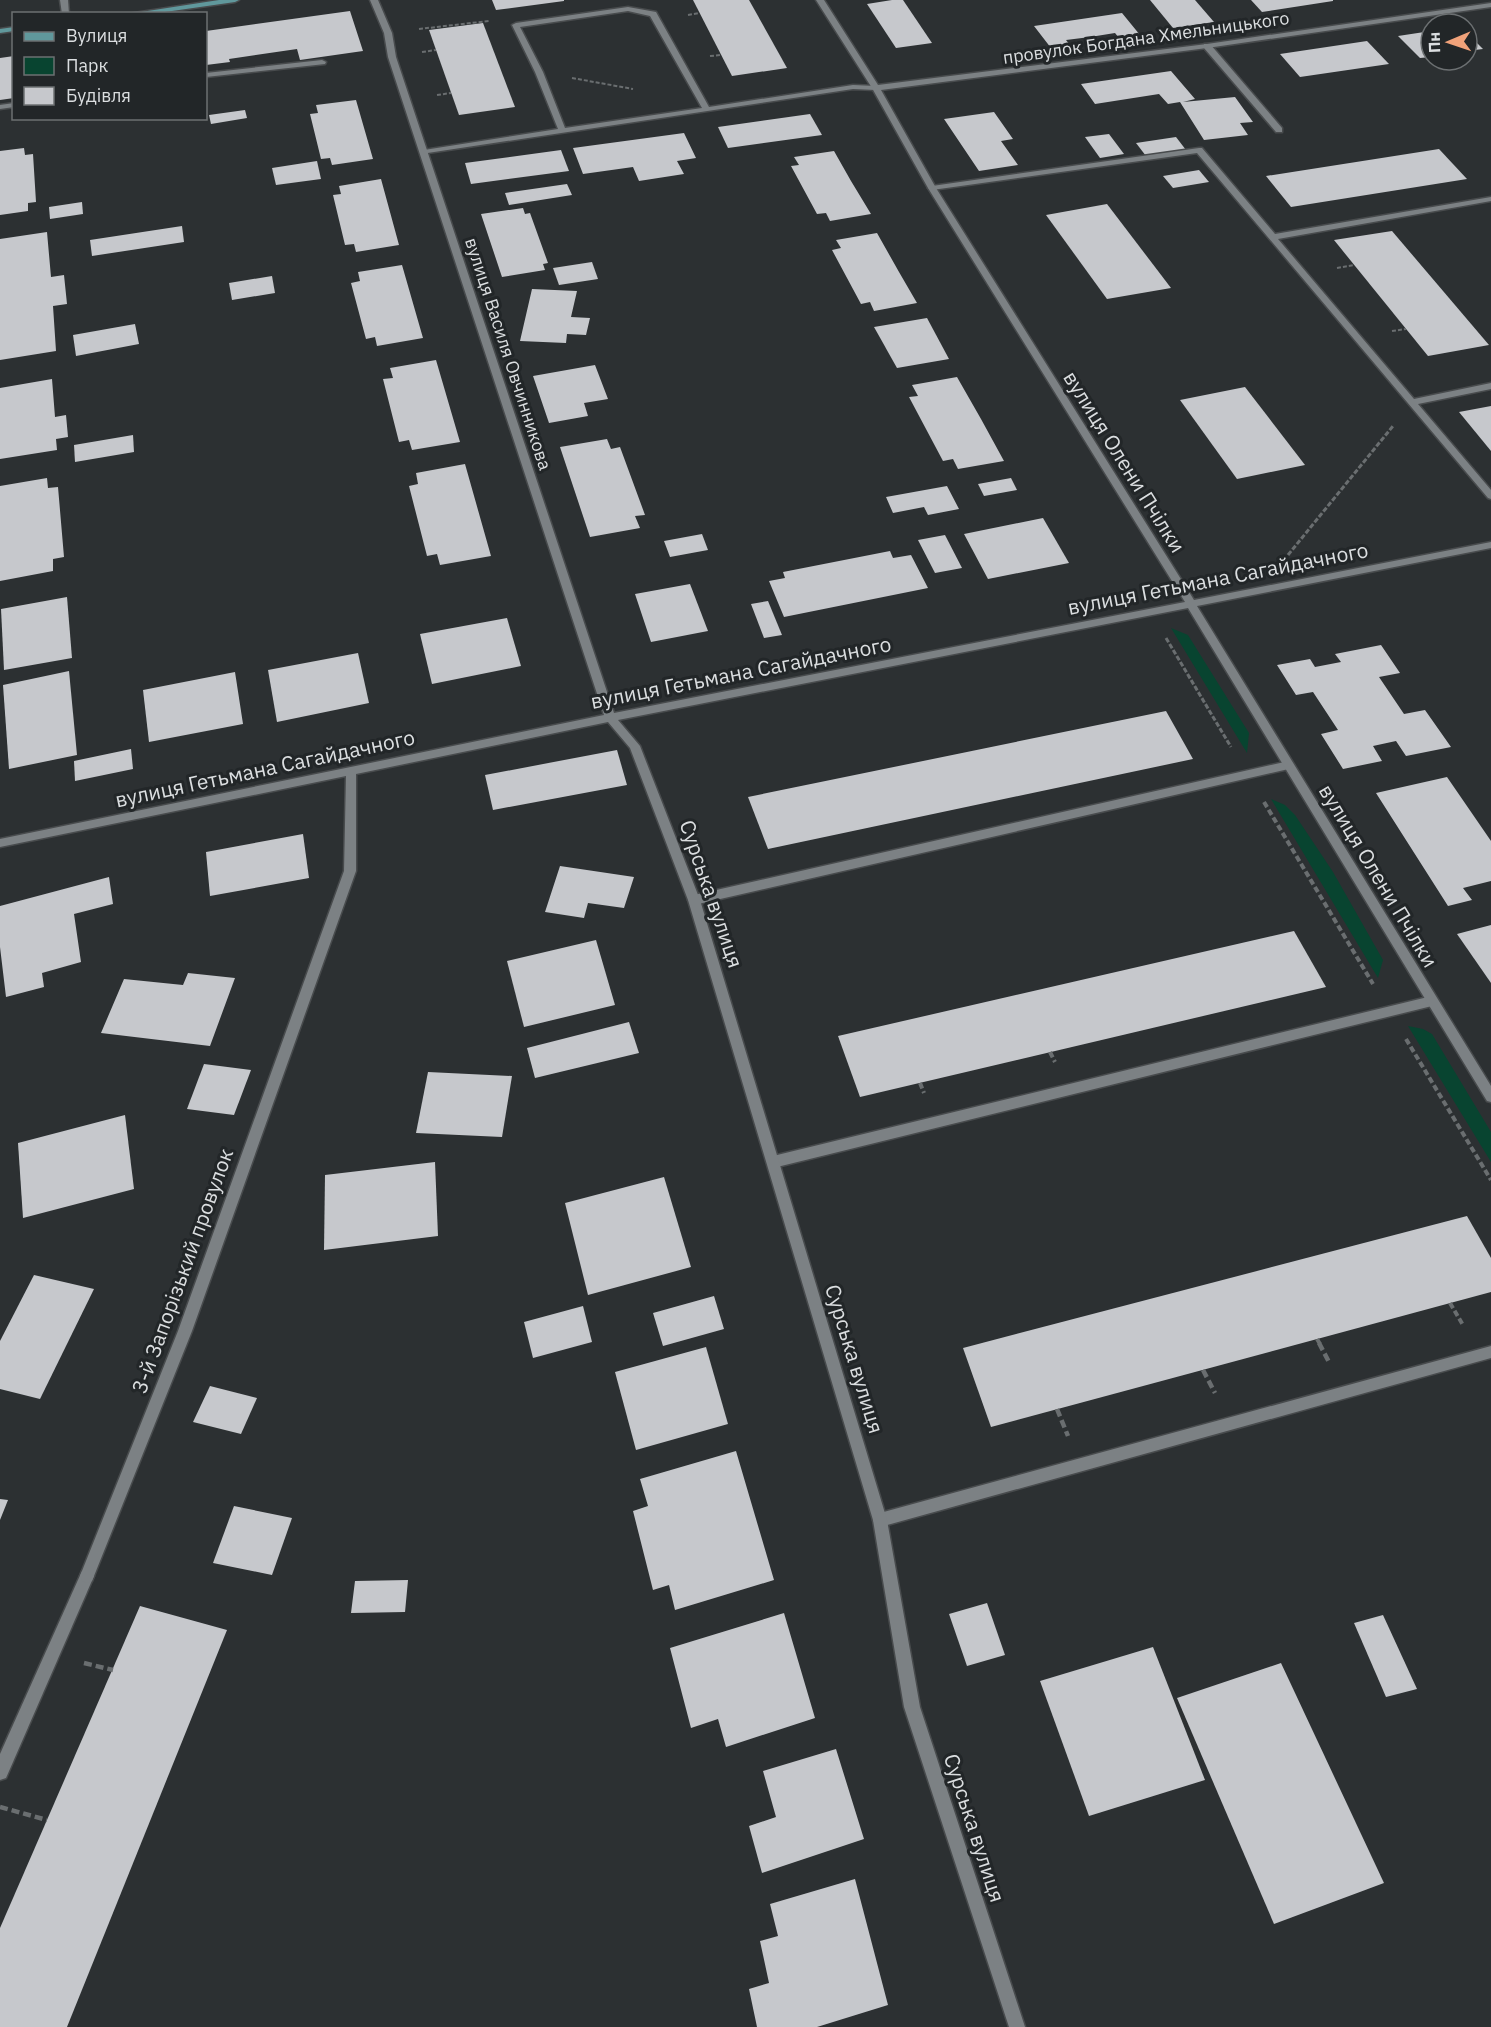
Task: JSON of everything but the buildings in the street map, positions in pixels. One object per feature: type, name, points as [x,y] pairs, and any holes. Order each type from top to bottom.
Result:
[{"type":"street","points":[[163,11],[235,0]]},
{"type":"street","name":"вулиця Василя Овчинникова","points":[[374,0],[387,33],[392,57],[610,718]]},
{"type":"street","name":"вулиця Олени Пчілки","points":[[819,0],[876,88],[932,188],[1191,604],[1491,1097]]},
{"type":"street","name":"провулок Богдана Хмельницького","points":[[424,152],[854,87],[876,88],[1207,46],[1491,5]]},
{"type":"street","points":[[562,130],[539,72],[516,25],[628,9],[653,14],[706,108]]},
{"type":"street","points":[[1207,46],[1280,130]]},
{"type":"street","points":[[207,75],[322,62]]},
{"type":"street","points":[[932,188],[1199,150],[1491,496]]},
{"type":"street","points":[[1274,237],[1491,199]]},
{"type":"street","points":[[1412,402],[1491,386]]},
{"type":"street","name":"вулиця Гетьмана Сагайдачного","points":[[0,843],[610,718],[1491,545]]},
{"type":"street","name":"Сурська вулиця","points":[[610,718],[635,746],[694,900],[880,1520],[912,1707],[1017,2027]]},
{"type":"street","points":[[694,900],[1289,765]]},
{"type":"street","name":"3-й Запорізький провулок","points":[[0,1772],[87,1575],[185,1331],[350,871],[351,771]]},
{"type":"street","points":[[774,1162],[1432,1000]]},
{"type":"street","points":[[880,1520],[1491,1352]]},
{"type":"path","points":[[387,33],[483,20],[516,25]]},
{"type":"path","points":[[539,72],[642,91]]},
{"type":"path","points":[[1259,591],[1412,402]]},
{"type":"path","points":[[1150,612],[1491,1180]]},
{"type":"path","points":[[0,1807],[47,1820]]},
{"type":"green space","points":[[1171,628],[1188,635],[1249,733],[1247,753]]},
{"type":"green space","points":[[1271,799],[1285,805],[1295,815],[1333,872],[1383,960],[1378,978]]},
{"type":"green space","points":[[1408,1026],[1423,1029],[1432,1034],[1491,1132],[1491,1162]]}]
